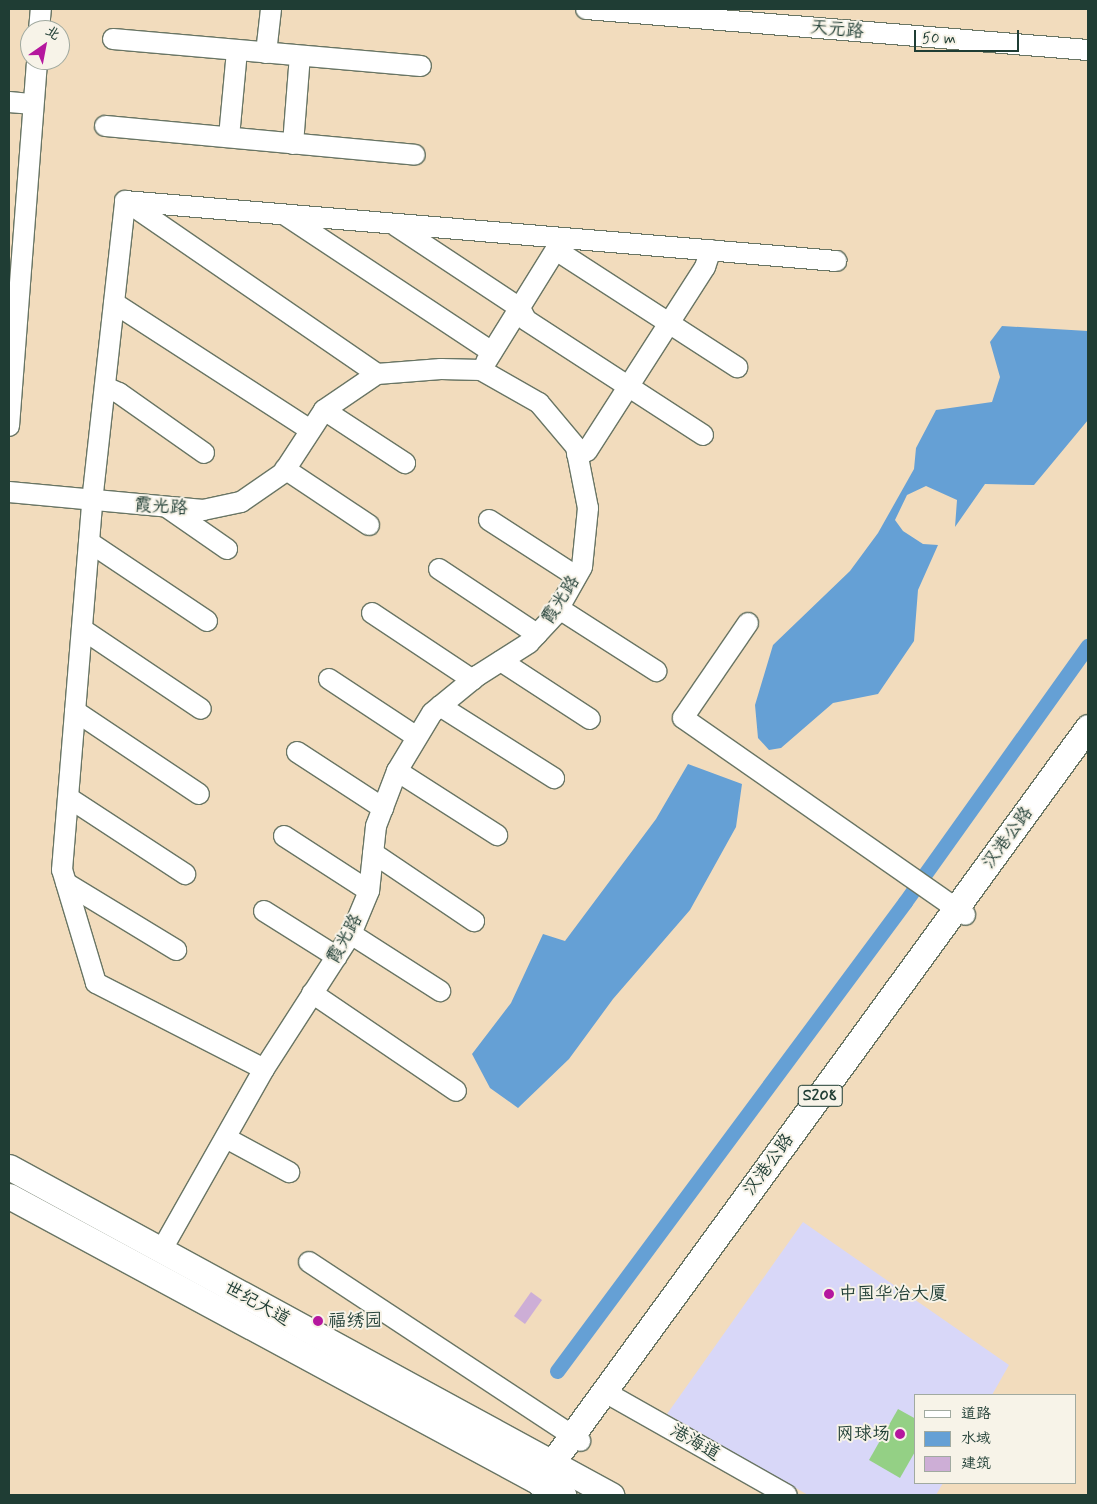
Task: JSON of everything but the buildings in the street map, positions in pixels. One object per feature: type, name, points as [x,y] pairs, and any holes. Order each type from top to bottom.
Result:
[{"type":"main road","name":"汉港公路","points":[[961,912],[1088,728]]},
{"type":"main road","name":"汉港公路","points":[[547,1484],[576,1438],[608,1393],[961,912],[1088,746]]},
{"type":"main road","name":"世纪大道","points":[[9,1167],[161,1251],[547,1484]]},
{"type":"main road","name":"世纪大道","points":[[9,1196],[547,1484],[611,1495]]},
{"type":"street","points":[[266,53],[271,9]]},
{"type":"street","name":"天元路","points":[[586,9],[1088,50]]},
{"type":"street","points":[[113,39],[421,66]]},
{"type":"street","points":[[229,138],[237,50]]},
{"type":"street","points":[[294,144],[300,56]]},
{"type":"street","points":[[9,426],[36,70]]},
{"type":"street","points":[[9,102],[33,104]]},
{"type":"street","points":[[106,126],[415,155]]},
{"type":"street","points":[[125,201],[394,224],[560,244],[710,250],[836,261]]},
{"type":"street","points":[[125,201],[92,502],[62,870],[96,983],[264,1068]]},
{"type":"street","points":[[125,201],[377,374]]},
{"type":"street","points":[[284,214],[492,352]]},
{"type":"street","points":[[394,224],[520,308],[526,320],[703,435]]},
{"type":"street","points":[[481,370],[560,244]]},
{"type":"street","points":[[560,244],[670,323],[737,367]]},
{"type":"street","points":[[578,454],[587,451],[629,387],[705,267],[710,250]]},
{"type":"street","points":[[114,303],[310,430]]},
{"type":"street","name":"霞光路","points":[[9,492],[92,502],[203,510],[241,502],[285,469],[324,410],[377,374],[441,369],[481,370],[539,403],[576,447],[578,454],[588,508],[582,567],[558,608],[537,634],[440,706],[432,713],[417,737],[397,770],[376,826],[370,891],[351,934],[264,1068],[161,1251]]},
{"type":"street","points":[[105,387],[119,393],[204,452]]},
{"type":"street","points":[[324,410],[405,463]]},
{"type":"street","points":[[285,469],[369,525]]},
{"type":"street","points":[[166,507],[228,549]]},
{"type":"street","points":[[489,520],[576,576]]},
{"type":"street","points":[[89,542],[208,621]]},
{"type":"street","points":[[439,569],[537,634]]},
{"type":"street","points":[[558,608],[656,671]]},
{"type":"street","points":[[372,613],[473,680]]},
{"type":"street","points":[[748,623],[683,718],[961,912]]},
{"type":"street","points":[[82,629],[201,709]]},
{"type":"street","points":[[502,661],[590,719]]},
{"type":"street","points":[[329,679],[417,737]]},
{"type":"street","points":[[440,706],[554,778]]},
{"type":"street","points":[[75,711],[199,794]]},
{"type":"street","points":[[297,752],[383,808]]},
{"type":"street","points":[[397,770],[497,836]]},
{"type":"street","points":[[69,798],[185,874]]},
{"type":"street","points":[[284,836],[370,891]]},
{"type":"street","points":[[373,854],[474,921]]},
{"type":"street","points":[[66,884],[176,950]]},
{"type":"street","points":[[264,911],[337,957]]},
{"type":"street","points":[[351,934],[440,991]]},
{"type":"street","points":[[312,993],[456,1092]]},
{"type":"street","points":[[226,1138],[289,1172]]},
{"type":"street","points":[[309,1262],[576,1438]]},
{"type":"street","name":"港海道","points":[[608,1393],[787,1495]]},
{"type":"shaded area","name":"中国华冶大厦","points":[[803,1222],[1009,1365],[993,1394],[914,1394],[914,1484],[942,1484],[936,1495],[808,1495],[667,1414]]},
{"type":"green space","name":"网球场","points":[[898,1409],[914,1418],[914,1454],[900,1478],[869,1460]]},
{"type":"water","points":[[1002,326],[1088,331],[1088,420],[1034,485],[985,484],[955,527],[957,500],[926,486],[907,495],[895,520],[903,531],[923,544],[938,545],[918,590],[914,641],[878,694],[833,703],[781,748],[769,750],[758,738],[755,705],[773,645],[850,571],[878,533],[914,469],[916,448],[936,410],[992,402],[1000,377],[990,342]]},
{"type":"water","points":[[688,764],[742,784],[736,827],[690,910],[613,999],[569,1059],[518,1108],[490,1088],[472,1054],[511,1003],[543,934],[565,941],[656,819]]},
{"type":"waterway","points":[[557,1371],[905,902],[1088,645]]},
{"type":"place","name":"中国华冶大厦","points":[[829,1294]]},
{"type":"place","name":"福绣园","points":[[318,1321]]},
{"type":"place","name":"网球场","points":[[900,1434]]}]
